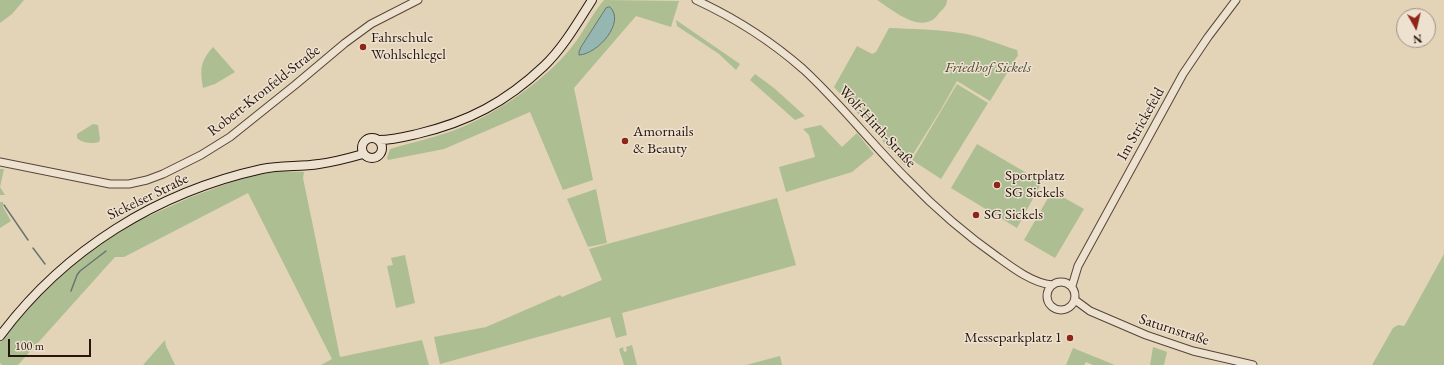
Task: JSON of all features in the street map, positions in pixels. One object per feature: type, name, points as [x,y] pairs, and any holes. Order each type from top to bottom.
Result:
[{"type":"main road","points":[[397,139],[375,158],[369,158],[362,151],[364,142],[367,139],[397,139],[458,123],[502,100],[545,66],[566,39],[592,0]]},
{"type":"main road","points":[[379,140],[382,151]]},
{"type":"main road","name":"Sickelser Straße","points":[[0,336],[26,304],[74,258],[107,233],[149,209],[200,187],[261,169],[280,166],[320,164],[347,158],[362,151]]},
{"type":"street","name":"Robert-Kronfeld-Straße","points":[[0,162],[110,184],[129,184],[147,180],[163,174],[201,155],[230,137],[262,113],[345,43],[370,24],[418,0]]},
{"type":"street","name":"Wolf-Hirth-Straße","points":[[696,0],[740,23],[790,58],[828,94],[929,201],[986,249],[1033,280],[1047,295]]},
{"type":"street","name":"Im Strickefeld","points":[[1065,282],[1078,266],[1184,74],[1208,37],[1236,0]]},
{"type":"street","name":"Im Strickefeld","points":[[1072,286],[1078,266]]},
{"type":"street","name":"Wolf-Hirth-Straße","points":[[1033,280],[1052,285]]},
{"type":"street","points":[[1065,282],[1072,286],[1075,292],[1075,300],[1071,306],[1062,310],[1054,308],[1050,304],[1047,295],[1048,291],[1052,285],[1065,282]]},
{"type":"street","name":"Saturnstraße","points":[[1075,300],[1090,311]]},
{"type":"street","name":"Saturnstraße","points":[[1071,306],[1090,311],[1174,345],[1253,365]]},
{"type":"green space","points":[[0,0],[24,0],[12,14],[0,23]]},
{"type":"green space","points":[[604,0],[679,1],[671,27],[636,16],[574,88],[593,180],[563,190],[530,112],[444,149],[388,160],[387,158],[390,149],[460,128],[505,104],[535,83],[571,48]]},
{"type":"green space","points":[[877,0],[947,0],[944,7],[935,18],[924,23],[910,20]]},
{"type":"green space","points":[[676,20],[740,64],[736,70],[719,54],[677,26]]},
{"type":"green space","name":"Friedhof Sickels","points":[[889,28],[933,30],[967,34],[1017,50],[1018,55],[990,101],[957,81],[907,164],[904,165],[834,87],[857,46],[872,54],[876,52]]},
{"type":"green space","points":[[213,47],[235,72],[215,84],[203,88],[201,76],[202,66]]},
{"type":"green space","points":[[755,74],[774,88],[805,116],[795,120],[750,80]]},
{"type":"green space","points":[[957,84],[988,103],[941,179],[912,160]]},
{"type":"green space","points":[[93,124],[98,125],[99,142],[87,143],[77,138],[77,134]]},
{"type":"green space","points":[[821,125],[842,147],[857,133],[874,154],[852,172],[786,192],[779,167],[815,157],[809,135],[803,129]]},
{"type":"green space","name":"Sportplatz SG Sickels","points":[[977,144],[1042,182],[1017,228],[951,188]]},
{"type":"green space","points":[[0,169],[4,169],[0,187]]},
{"type":"green space","points":[[280,171],[304,172],[303,178],[340,357],[422,340],[429,365],[321,365],[332,359],[248,193],[124,257],[115,257],[18,365],[2,365],[0,363],[0,342],[29,306],[53,279],[111,233],[191,197],[245,177]]},
{"type":"green space","points":[[0,187],[5,195],[0,195]]},
{"type":"green space","points":[[596,189],[607,243],[588,247],[567,199]]},
{"type":"green space","points":[[1052,191],[1084,209],[1055,258],[1024,240]]},
{"type":"green space","points":[[777,198],[796,265],[622,313],[627,335],[616,338],[610,317],[440,364],[434,337],[486,327],[560,295],[562,297],[602,280],[589,249]]},
{"type":"green space","points":[[0,202],[3,202],[3,207],[11,221],[0,228]]},
{"type":"green space","points":[[1444,254],[1444,365],[1372,365],[1393,328],[1398,325],[1404,326],[1406,323]]},
{"type":"green space","points":[[405,255],[415,303],[396,308],[387,266],[393,265],[391,258]]},
{"type":"green space","points":[[165,340],[166,346],[175,365],[143,365]]},
{"type":"green space","points":[[632,345],[637,365],[624,365],[619,349],[623,347],[624,352],[627,351],[626,347]]},
{"type":"green space","points":[[1153,347],[1167,352],[1164,365],[1150,365]]},
{"type":"green space","points":[[1073,348],[1115,365],[1093,365],[1086,362],[1084,365],[1066,365]]},
{"type":"green space","points":[[780,356],[782,365],[746,365]]},
{"type":"water","points":[[610,7],[614,13],[615,21],[608,36],[594,49],[579,55],[581,47],[606,8]]},
{"type":"waterway","points":[[4,205],[28,240]]},
{"type":"waterway","points":[[33,248],[45,264]]},
{"type":"waterway","points":[[71,291],[80,271],[106,251]]},
{"type":"place","name":"Fahrschule Wohlschlegel","points":[[363,47]]},
{"type":"place","name":"Amornails & Beauty","points":[[625,141]]},
{"type":"place","name":"Sportplatz SG Sickels","points":[[997,185]]},
{"type":"place","name":"SG Sickels","points":[[976,215]]},
{"type":"place","name":"Messeparkplatz 1","points":[[1070,338]]}]
